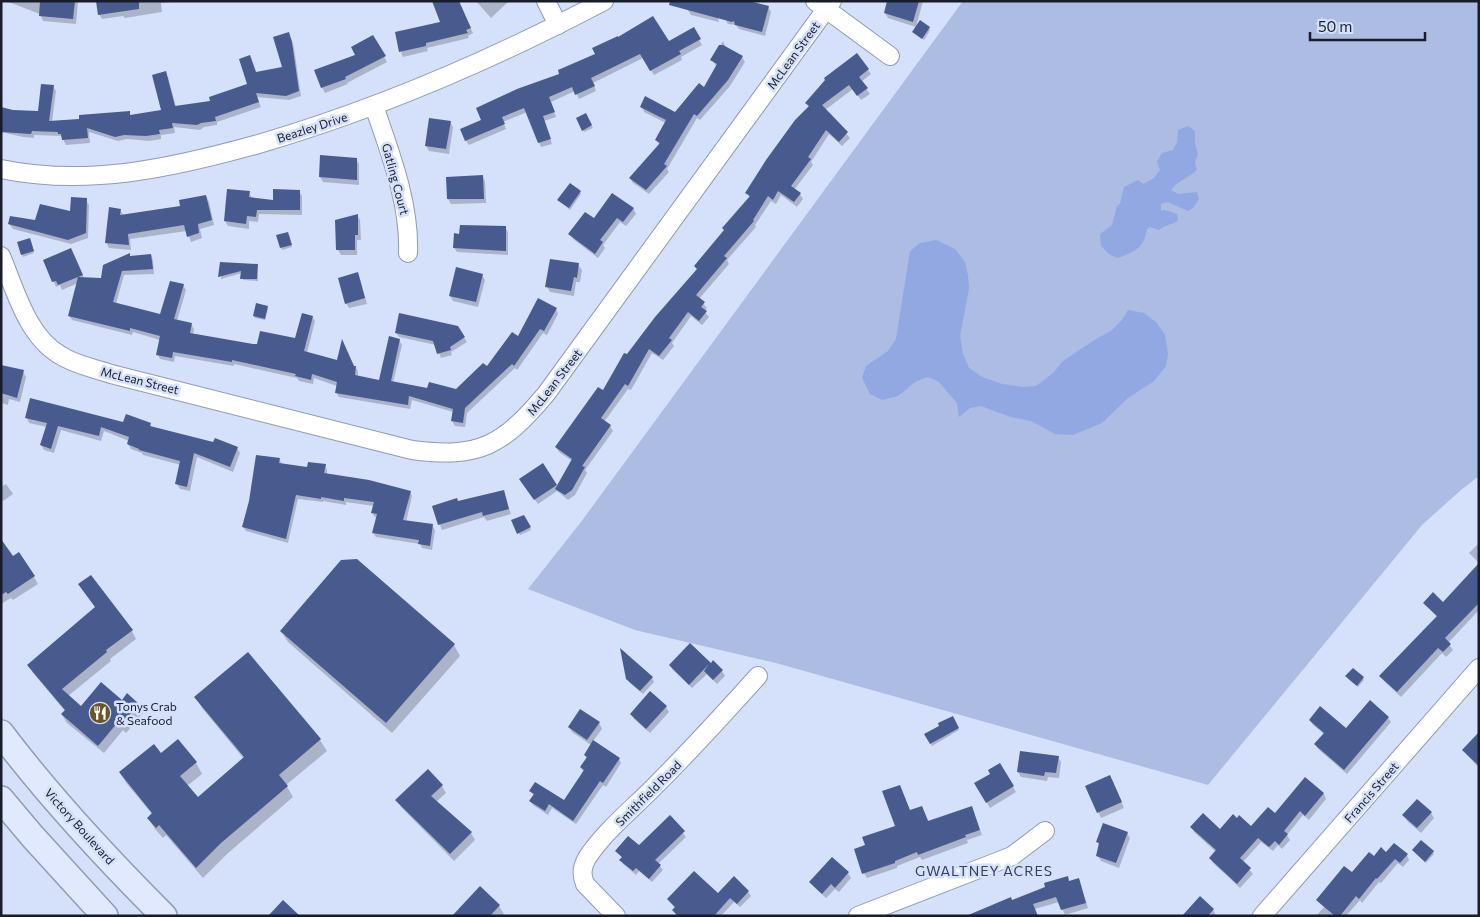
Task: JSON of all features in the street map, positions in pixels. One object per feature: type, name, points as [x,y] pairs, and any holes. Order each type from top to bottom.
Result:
[{"type":"main road","name":"Victory Boulevard","points":[[1,733],[20,758],[84,832],[164,916]]},
{"type":"main road","points":[[1,799],[105,916]]},
{"type":"street","points":[[546,1],[558,25]]},
{"type":"street","name":"Beazley Drive","points":[[1,170],[40,175],[89,176],[131,173],[204,159],[289,135],[374,106],[454,74],[604,1]]},
{"type":"street","points":[[824,4],[890,56]]},
{"type":"street","name":"McLean Street","points":[[1,256],[32,327],[42,341],[52,350],[73,362],[111,374],[412,450],[439,454],[457,454],[475,450],[493,443],[509,432],[529,414],[546,394],[824,4]]},
{"type":"street","name":"Gatling Court","points":[[374,106],[388,145],[402,199],[407,222],[408,254]]},
{"type":"street","name":"Francis Street","points":[[1262,916],[1479,668]]},
{"type":"street","name":"Smithfield Road","points":[[616,916],[585,884],[582,877],[582,868],[588,857],[601,840],[691,749],[758,676]]},
{"type":"street","points":[[858,916],[1012,856],[1045,831]]},
{"type":"shaded area","points":[[963,1],[1479,1],[1479,476],[1422,525],[1208,785],[776,663],[635,630],[528,589],[581,522]]},
{"type":"shaded area","points":[[1188,126],[1195,131],[1195,143],[1198,154],[1195,162],[1197,170],[1171,190],[1178,194],[1197,192],[1199,199],[1193,208],[1188,211],[1167,202],[1161,204],[1161,211],[1165,210],[1177,214],[1178,221],[1159,230],[1150,227],[1147,229],[1144,241],[1130,253],[1118,258],[1110,255],[1101,246],[1100,234],[1112,225],[1124,187],[1138,180],[1143,184],[1154,178],[1160,170],[1157,161],[1162,153],[1173,150],[1177,142],[1178,130]]},
{"type":"shaded area","points":[[936,240],[955,249],[965,262],[969,289],[960,336],[963,354],[969,368],[982,377],[1002,384],[1023,387],[1036,386],[1053,373],[1063,361],[1111,331],[1122,320],[1128,310],[1144,313],[1157,323],[1165,335],[1168,354],[1166,366],[1154,381],[1128,398],[1102,423],[1073,435],[1055,434],[1031,421],[1011,417],[981,406],[970,408],[959,417],[957,403],[938,381],[927,377],[915,382],[898,396],[882,400],[870,394],[862,378],[866,366],[888,351],[896,339],[910,251],[920,243]]},
{"type":"building","points":[[40,1],[75,1],[73,19],[39,16]]},
{"type":"building","points":[[96,1],[139,1],[139,9],[98,15]]},
{"type":"building","points":[[432,1],[459,1],[471,28],[466,30],[468,33],[426,43],[426,46],[399,52],[395,32],[440,22]]},
{"type":"building","points":[[670,1],[749,1],[769,6],[762,32],[735,25],[734,21],[669,5]]},
{"type":"building","points":[[887,1],[919,1],[913,22],[884,13]]},
{"type":"building","points":[[653,16],[669,41],[694,27],[701,39],[679,51],[681,54],[650,71],[640,54],[591,78],[595,86],[575,95],[572,87],[549,97],[555,112],[543,116],[551,139],[538,143],[524,108],[502,117],[505,124],[465,141],[460,129],[481,120],[476,108],[517,89],[559,74],[558,70],[595,54],[592,48],[618,37]]},
{"type":"building","points":[[920,20],[930,27],[922,39],[912,32]]},
{"type":"building","points":[[289,32],[299,91],[286,96],[256,93],[259,102],[215,117],[216,121],[197,125],[172,123],[173,128],[159,130],[160,134],[146,136],[124,135],[115,137],[87,128],[88,138],[62,140],[61,134],[58,134],[58,132],[32,131],[31,134],[1,132],[1,107],[13,110],[38,111],[41,84],[54,85],[49,121],[79,119],[79,115],[130,111],[130,115],[161,110],[152,75],[166,71],[175,106],[210,101],[209,97],[247,84],[239,59],[250,55],[256,72],[282,67],[273,37]]},
{"type":"building","points":[[373,35],[386,56],[345,77],[346,79],[321,88],[314,70],[355,55],[351,47]]},
{"type":"building","points":[[719,45],[723,45],[743,56],[728,80],[697,116],[694,114],[664,164],[667,166],[646,190],[629,178],[660,143],[655,140],[666,120],[640,107],[645,96],[675,112],[699,83],[704,87],[717,64],[710,60]]},
{"type":"building","points":[[857,53],[869,69],[859,77],[868,88],[857,96],[849,85],[822,105],[848,132],[839,142],[826,130],[808,157],[811,159],[791,186],[801,193],[794,202],[778,191],[773,200],[768,196],[754,221],[724,256],[727,258],[696,295],[705,302],[701,307],[707,311],[699,321],[688,312],[669,338],[672,340],[659,356],[649,349],[628,386],[625,384],[601,418],[611,425],[582,466],[585,467],[572,490],[565,495],[555,489],[572,459],[555,447],[598,387],[603,390],[624,353],[627,354],[655,317],[697,269],[694,266],[724,230],[722,228],[750,196],[745,193],[795,120],[809,106],[805,103],[825,80],[824,78]]},
{"type":"building","points":[[586,113],[592,125],[582,131],[576,118]]},
{"type":"building","points":[[429,118],[451,121],[446,149],[425,146]]},
{"type":"building","points":[[320,155],[357,158],[357,180],[319,177]]},
{"type":"building","points":[[483,175],[484,199],[447,199],[446,177]]},
{"type":"building","points":[[570,183],[581,191],[569,208],[557,200]]},
{"type":"building","points":[[227,189],[250,191],[249,197],[273,200],[273,189],[300,190],[300,210],[257,210],[256,217],[247,216],[246,224],[224,221]]},
{"type":"building","points":[[612,193],[634,208],[623,222],[617,218],[600,240],[603,242],[595,254],[568,234],[585,212],[594,218]]},
{"type":"building","points":[[206,195],[212,220],[198,224],[199,233],[187,237],[184,225],[128,234],[129,245],[105,243],[109,207],[121,209],[120,215],[180,206],[179,200]]},
{"type":"building","points":[[71,197],[87,198],[86,233],[68,240],[8,224],[10,216],[35,220],[40,204],[70,211]]},
{"type":"building","points":[[358,214],[358,235],[355,235],[355,250],[336,250],[335,220]]},
{"type":"building","points":[[460,225],[506,226],[506,251],[453,248],[454,233],[459,234]]},
{"type":"building","points":[[288,232],[292,245],[280,248],[276,235]]},
{"type":"building","points":[[30,238],[34,251],[21,255],[17,242]]},
{"type":"building","points":[[71,248],[83,275],[58,285],[56,281],[52,282],[43,260]]},
{"type":"building","points":[[130,253],[130,256],[151,254],[153,269],[122,271],[113,302],[160,314],[170,281],[184,284],[174,319],[192,323],[190,333],[253,344],[257,344],[260,331],[295,338],[302,313],[313,316],[304,351],[337,360],[342,339],[354,366],[356,366],[355,375],[379,380],[389,336],[400,339],[391,381],[427,388],[429,382],[456,389],[483,363],[487,366],[512,332],[518,336],[538,298],[557,308],[544,331],[540,329],[514,366],[512,364],[465,408],[463,423],[451,421],[453,409],[409,396],[408,405],[335,393],[337,382],[312,374],[311,380],[295,376],[296,374],[232,360],[232,362],[173,352],[172,358],[156,355],[160,336],[68,316],[78,277],[101,278],[103,265]]},
{"type":"building","points":[[550,259],[579,263],[577,278],[574,277],[571,291],[545,287]]},
{"type":"building","points":[[220,262],[258,264],[257,279],[240,279],[241,271],[218,277]]},
{"type":"building","points":[[456,267],[483,274],[476,302],[449,296]]},
{"type":"building","points":[[358,272],[365,298],[345,304],[338,278]]},
{"type":"building","points":[[256,303],[268,306],[265,319],[253,316]]},
{"type":"building","points":[[399,313],[458,326],[465,337],[450,347],[451,350],[437,354],[433,341],[395,333]]},
{"type":"building","points":[[1,365],[24,370],[17,398],[1,393]]},
{"type":"building","points":[[30,398],[123,422],[126,414],[151,423],[150,426],[213,442],[215,438],[238,447],[230,467],[194,453],[187,487],[175,484],[180,461],[139,450],[127,444],[129,437],[101,427],[99,436],[58,426],[51,449],[40,445],[47,423],[25,418]]},
{"type":"building","points":[[256,455],[280,458],[279,463],[307,467],[308,462],[326,464],[324,473],[369,480],[411,491],[403,520],[433,524],[430,546],[418,544],[419,540],[372,533],[377,514],[371,513],[374,502],[344,498],[344,501],[296,495],[286,539],[242,527],[249,501]]},
{"type":"building","points":[[543,463],[557,485],[534,500],[519,479]]},
{"type":"building","points":[[504,490],[509,509],[483,516],[482,512],[438,525],[432,506],[457,498],[458,501]]},
{"type":"building","points":[[524,515],[531,527],[517,534],[511,520]]},
{"type":"building","points":[[1,539],[13,556],[19,552],[35,576],[8,594],[6,592],[1,595]]},
{"type":"building","points":[[357,559],[455,644],[386,723],[280,631],[341,560]]},
{"type":"building","points":[[1479,563],[1479,603],[1445,638],[1451,644],[1443,652],[1438,648],[1397,692],[1379,676],[1437,616],[1423,603],[1433,592],[1443,602]]},
{"type":"building","points":[[91,575],[133,630],[106,650],[107,652],[62,689],[81,706],[101,682],[122,700],[127,693],[139,704],[121,725],[118,722],[98,746],[61,714],[65,710],[27,665],[95,607],[78,584]]},
{"type":"building","points":[[690,643],[711,663],[713,660],[723,670],[713,680],[704,671],[709,664],[689,685],[669,665]]},
{"type":"building","points":[[620,648],[653,677],[640,691],[626,679]]},
{"type":"building","points":[[248,652],[321,739],[279,775],[288,786],[221,843],[196,868],[159,825],[156,828],[147,818],[152,813],[119,772],[154,744],[161,753],[178,739],[197,762],[180,776],[198,797],[244,757],[194,697]]},
{"type":"building","points":[[1353,668],[1364,677],[1357,686],[1345,676]]},
{"type":"building","points":[[650,691],[667,706],[646,729],[630,714]]},
{"type":"building","points":[[1370,700],[1389,717],[1344,770],[1314,744],[1324,733],[1309,720],[1320,706],[1346,728]]},
{"type":"building","points":[[580,709],[600,722],[587,740],[568,727]]},
{"type":"building","points":[[953,716],[959,728],[930,744],[924,734],[939,726],[938,723]]},
{"type":"building","points":[[1479,732],[1479,766],[1462,750]]},
{"type":"building","points":[[593,740],[620,758],[603,783],[600,781],[573,821],[549,804],[545,811],[529,801],[534,794],[529,791],[535,782],[564,800],[584,770],[580,767],[587,757],[584,755]]},
{"type":"building","points":[[1020,751],[1059,756],[1056,773],[1045,772],[1044,776],[1017,772]]},
{"type":"building","points":[[1000,763],[1014,786],[986,803],[974,783],[990,774],[988,770]]},
{"type":"building","points":[[428,769],[443,785],[431,796],[472,832],[450,854],[395,800]]},
{"type":"building","points":[[1110,775],[1122,802],[1097,813],[1085,786]]},
{"type":"building","points":[[1305,777],[1324,793],[1305,816],[1300,811],[1284,831],[1288,834],[1279,845],[1275,841],[1269,847],[1258,838],[1240,858],[1251,868],[1237,884],[1209,858],[1216,850],[1190,827],[1203,813],[1220,829],[1233,814],[1237,818],[1239,815],[1251,826],[1268,807],[1275,813]]},
{"type":"building","points":[[900,785],[910,810],[922,806],[928,821],[972,806],[980,830],[918,855],[917,852],[895,861],[895,863],[862,874],[854,849],[865,845],[862,837],[895,826],[882,791]]},
{"type":"building","points":[[1417,799],[1432,812],[1417,828],[1402,815]]},
{"type":"building","points":[[670,815],[685,831],[655,860],[661,865],[649,879],[636,868],[633,871],[619,860],[622,857],[615,851],[628,836],[639,845]]},
{"type":"building","points":[[1103,823],[1128,832],[1116,863],[1096,856],[1099,843],[1096,842]]},
{"type":"building","points":[[1421,840],[1434,851],[1425,862],[1412,850]]},
{"type":"building","points":[[1394,843],[1408,854],[1400,863],[1395,859],[1359,899],[1356,896],[1340,916],[1335,916],[1316,900],[1344,866],[1352,872],[1369,852],[1374,856],[1381,847],[1386,852]]},
{"type":"building","points":[[832,857],[849,872],[835,888],[831,884],[822,894],[809,882]]},
{"type":"building","points":[[694,871],[718,893],[734,876],[749,891],[737,904],[730,898],[714,916],[678,916],[672,910],[675,907],[667,899]]},
{"type":"building","points":[[1068,876],[1069,881],[1079,878],[1086,903],[1061,910],[1056,897],[1033,904],[1038,916],[966,916],[1011,897],[1012,900],[1045,887],[1044,883]]},
{"type":"building","points":[[480,886],[500,905],[490,916],[452,916]]},
{"type":"building","points":[[1200,896],[1214,909],[1208,916],[1182,916]]},
{"type":"building","points":[[283,900],[300,916],[268,916]]},
{"type":"place","name":"Tonys Crab & Seafood","points":[[100,713]]},
{"type":"district","name":"GWALTNEY ACRES","points":[[984,870]]}]
